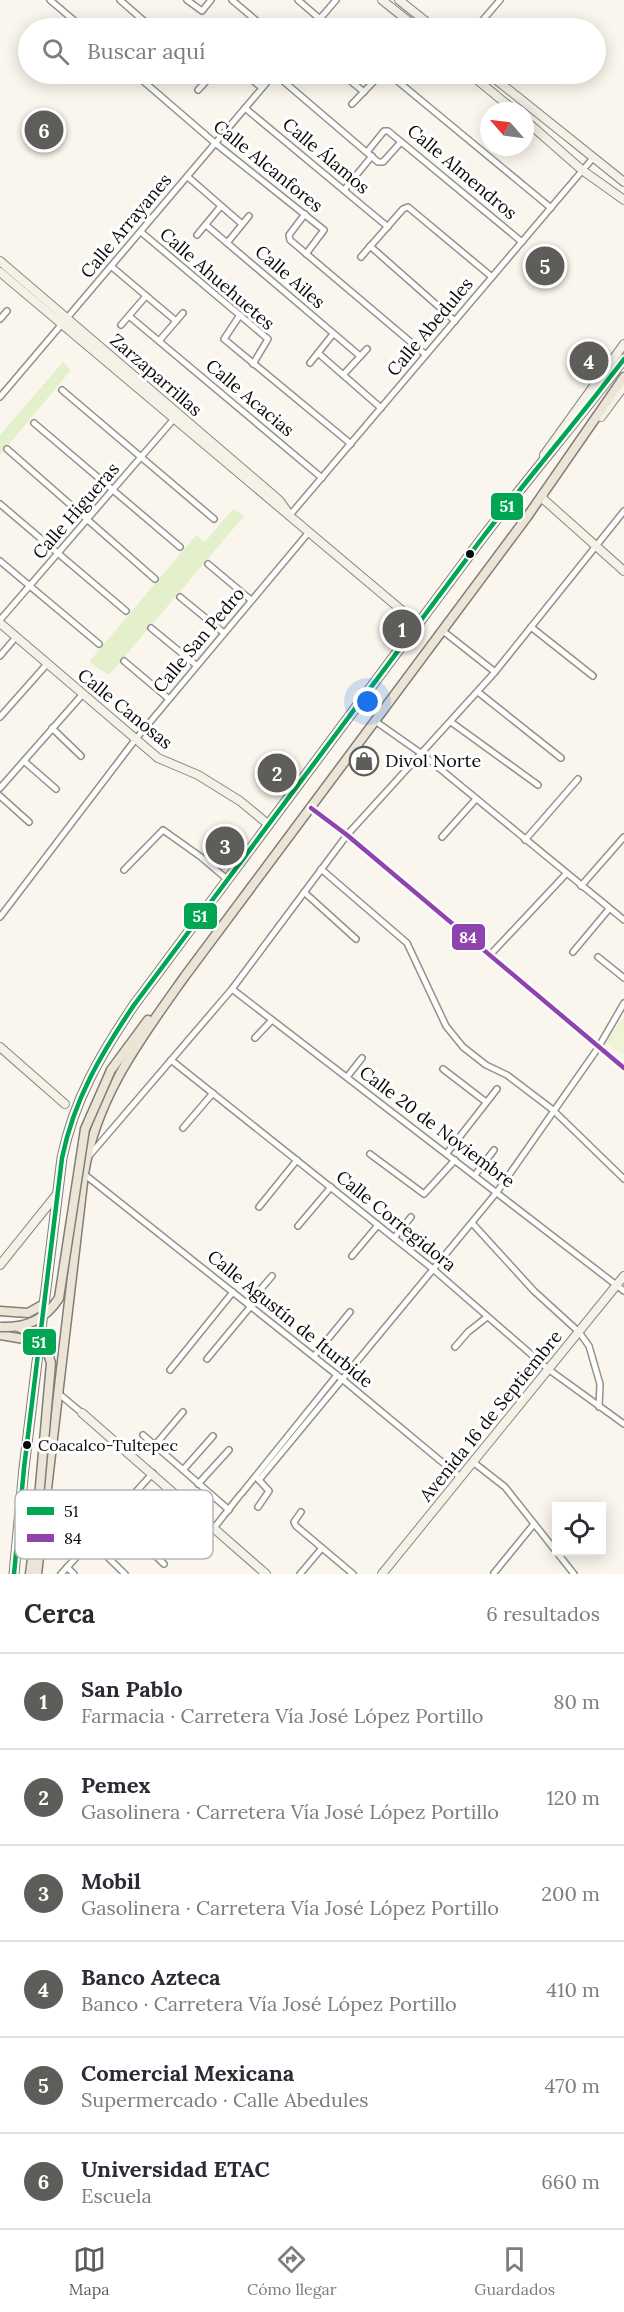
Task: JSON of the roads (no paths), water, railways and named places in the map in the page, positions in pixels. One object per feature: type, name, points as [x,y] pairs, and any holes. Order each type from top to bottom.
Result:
[{"type":"main road","points":[[23,1490],[57,1194],[67,1131],[75,1106],[101,1054],[134,1005],[418,624],[523,478],[560,443],[624,358]]},
{"type":"main road","points":[[47,1490],[84,1174],[107,1095],[130,1053],[185,976],[443,631],[624,377]]},
{"type":"main road","points":[[0,1325],[29,1324],[49,1312],[59,1298],[85,1129],[111,1070],[136,1033],[185,976]]},
{"type":"main road","points":[[0,1311],[28,1313],[44,1304]]},
{"type":"main road","points":[[0,1325],[14,1325],[31,1332],[48,1351],[51,1363],[38,1490]]},
{"type":"main road","points":[[0,1335],[24,1339],[38,1354]]},
{"type":"main road","points":[[14,1574],[16,1559]]},
{"type":"main road","points":[[30,1574],[31,1559]]},
{"type":"main road","points":[[37,1574],[39,1559]]},
{"type":"street","points":[[50,0],[71,18]]},
{"type":"street","points":[[120,0],[141,18]]},
{"type":"street","points":[[187,0],[202,11],[212,0]]},
{"type":"street","points":[[232,0],[253,18]]},
{"type":"street","points":[[298,0],[319,18]]},
{"type":"street","points":[[321,18],[336,0]]},
{"type":"street","points":[[399,0],[421,18]]},
{"type":"street","points":[[485,18],[500,0]]},
{"type":"street","points":[[384,1],[406,6]]},
{"type":"street","points":[[384,1],[405,18]]},
{"type":"street","points":[[416,14],[417,18]]},
{"type":"street","name":"Calle Alcanfores","points":[[147,84],[324,232],[306,254]]},
{"type":"street","points":[[198,90],[203,84]]},
{"type":"street","points":[[257,84],[262,88]]},
{"type":"street","name":"Calle Arrayanes","points":[[0,397],[2,389],[65,322],[266,84]]},
{"type":"street","points":[[287,84],[378,162],[383,162],[401,142]]},
{"type":"street","points":[[355,84],[364,92]]},
{"type":"street","points":[[352,104],[372,84]]},
{"type":"street","points":[[401,84],[551,208]]},
{"type":"street","points":[[482,84],[504,102]]},
{"type":"street","points":[[501,84],[624,182]]},
{"type":"street","name":"Calle Álamos","points":[[245,108],[388,227]]},
{"type":"street","points":[[534,128],[582,170],[624,200]]},
{"type":"street","name":"Calle Almendros","points":[[369,154],[386,130],[522,242]]},
{"type":"street","points":[[344,190],[369,154]]},
{"type":"street","name":"Calle Abedules","points":[[290,515],[593,158]]},
{"type":"street","points":[[188,177],[242,224]]},
{"type":"street","points":[[197,235],[221,206]]},
{"type":"street","points":[[361,257],[403,209],[413,209],[492,277]]},
{"type":"street","points":[[305,214],[288,237],[426,356]]},
{"type":"street","points":[[227,243],[249,216]]},
{"type":"street","name":"Calle Ailes","points":[[206,225],[360,356]]},
{"type":"street","name":"Calle Ahuehuetes","points":[[141,232],[269,341],[253,363]]},
{"type":"street","points":[[370,246],[455,321]]},
{"type":"street","name":"Zarzaparrillas","points":[[0,261],[173,420],[274,506],[290,515]]},
{"type":"street","points":[[112,267],[176,321]]},
{"type":"street","name":"Zarzaparrillas","points":[[0,272],[65,322],[279,500],[290,515],[309,532],[418,624]]},
{"type":"street","points":[[121,325],[146,296]]},
{"type":"street","points":[[0,319],[7,311]]},
{"type":"street","points":[[159,341],[183,313]]},
{"type":"street","points":[[240,315],[224,334],[224,339],[351,444]]},
{"type":"street","name":"Calle Acacias","points":[[129,316],[322,478]]},
{"type":"street","points":[[310,363],[333,334]]},
{"type":"street","points":[[523,478],[624,344]]},
{"type":"street","points":[[343,375],[367,349]]},
{"type":"street","points":[[318,353],[381,408]]},
{"type":"street","points":[[624,386],[541,496],[624,571]]},
{"type":"street","points":[[62,390],[214,519]]},
{"type":"street","name":"Calle Higueras","points":[[0,622],[173,420]]},
{"type":"street","points":[[34,423],[180,547]]},
{"type":"street","points":[[7,449],[155,579]]},
{"type":"street","points":[[0,504],[126,610]]},
{"type":"street","points":[[87,1159],[231,988],[348,835],[478,692],[624,511]]},
{"type":"street","name":"Calle San Pedro","points":[[0,917],[135,740],[309,532]]},
{"type":"street","points":[[0,561],[99,644]]},
{"type":"street","points":[[208,564],[251,600]]},
{"type":"street","points":[[180,597],[224,633]]},
{"type":"street","name":"Calle Canosas","points":[[0,622],[82,695],[158,758],[198,775],[240,801],[269,825]]},
{"type":"street","points":[[531,627],[593,676]]},
{"type":"street","points":[[151,628],[196,665]]},
{"type":"street","points":[[443,631],[495,672]]},
{"type":"street","points":[[0,656],[16,637]]},
{"type":"street","points":[[124,661],[169,699]]},
{"type":"street","points":[[0,717],[47,664]]},
{"type":"street","points":[[478,692],[561,758]]},
{"type":"street","points":[[0,788],[82,695]]},
{"type":"street","points":[[375,721],[422,754],[624,920]]},
{"type":"street","points":[[451,722],[538,785]]},
{"type":"street","points":[[52,728],[81,756]]},
{"type":"street","points":[[24,761],[56,789]]},
{"type":"street","points":[[0,776],[5,780]]},
{"type":"street","points":[[525,840],[578,779]]},
{"type":"street","points":[[0,796],[29,822]]},
{"type":"street","points":[[442,837],[476,799]]},
{"type":"street","points":[[310,808],[348,835],[624,1068]]},
{"type":"street","points":[[124,870],[163,830],[228,880]]},
{"type":"street","points":[[581,886],[623,841]]},
{"type":"street","points":[[321,869],[407,943],[446,1026],[463,1047],[486,1065],[513,1079],[553,1110],[624,1179]]},
{"type":"street","points":[[490,955],[566,873]]},
{"type":"street","points":[[304,892],[356,939]]},
{"type":"street","points":[[573,952],[609,909]]},
{"type":"street","points":[[598,957],[624,978]]},
{"type":"street","name":"Calle 20 de Noviembre","points":[[231,988],[624,1291]]},
{"type":"street","points":[[266,1574],[214,1528],[497,1192],[598,1048],[624,1004]]},
{"type":"street","points":[[255,1038],[272,1020]]},
{"type":"street","points":[[0,1047],[65,1104],[75,1106]]},
{"type":"street","points":[[347,1077],[362,1058]]},
{"type":"street","name":"Calle Corregidora","points":[[171,1059],[434,1269],[548,1369],[624,1425]]},
{"type":"street","points":[[443,1069],[486,1102]]},
{"type":"street","points":[[447,1153],[497,1089]]},
{"type":"street","points":[[183,1128],[213,1093]]},
{"type":"street","points":[[475,1175],[494,1150]]},
{"type":"street","points":[[370,1154],[424,1194],[456,1160]]},
{"type":"street","points":[[259,1207],[297,1160]]},
{"type":"street","name":"Calle Agustín de Iturbide","points":[[84,1174],[314,1356],[460,1477]]},
{"type":"street","points":[[298,1226],[330,1187]]},
{"type":"street","points":[[0,1265],[57,1194]]},
{"type":"street","points":[[394,1238],[411,1217]]},
{"type":"street","points":[[472,1223],[541,1298],[579,1332],[590,1346],[600,1384],[599,1407]]},
{"type":"street","points":[[351,1256],[378,1225]]},
{"type":"street","points":[[207,1359],[272,1276]]},
{"type":"street","name":"Avenida 16 de Septiembre","points":[[382,1574],[624,1276]]},
{"type":"street","points":[[170,1370],[233,1292]]},
{"type":"street","points":[[314,1356],[350,1312]]},
{"type":"street","points":[[455,1347],[468,1332],[487,1317]]},
{"type":"street","points":[[58,1393],[172,1490]]},
{"type":"street","points":[[155,1445],[183,1412]]},
{"type":"street","points":[[143,1435],[205,1490]]},
{"type":"street","points":[[183,1470],[213,1436]]},
{"type":"street","points":[[198,1484],[229,1450]]},
{"type":"street","points":[[473,1462],[505,1487],[574,1574]]},
{"type":"street","points":[[138,1490],[153,1473]]},
{"type":"street","points":[[257,1478],[269,1491],[258,1507]]},
{"type":"street","points":[[213,1497],[229,1510]]},
{"type":"street","points":[[301,1512],[294,1522],[296,1526],[350,1573]]},
{"type":"street","points":[[494,1573],[534,1524]]},
{"type":"street","points":[[300,1574],[322,1548]]},
{"type":"street","points":[[62,1574],[75,1559]]},
{"type":"street","points":[[110,1559],[125,1574]]},
{"type":"street","points":[[159,1559],[164,1564]]},
{"type":"street","points":[[68,1567],[74,1574]]},
{"type":"place","name":"Universidad ETAC","points":[[44,130]]},
{"type":"place","name":"Comercial Mexicana","points":[[545,266]]},
{"type":"place","name":"Banco Azteca","points":[[589,361]]},
{"type":"place","name":"San Pablo","points":[[402,629]]},
{"type":"place","name":"Divol Norte","points":[[364,761]]},
{"type":"place","name":"Pemex","points":[[277,773]]},
{"type":"place","name":"Mobil","points":[[225,846]]},
{"type":"place","name":"Coacalco-Tultepec","points":[[27,1445]]}]
